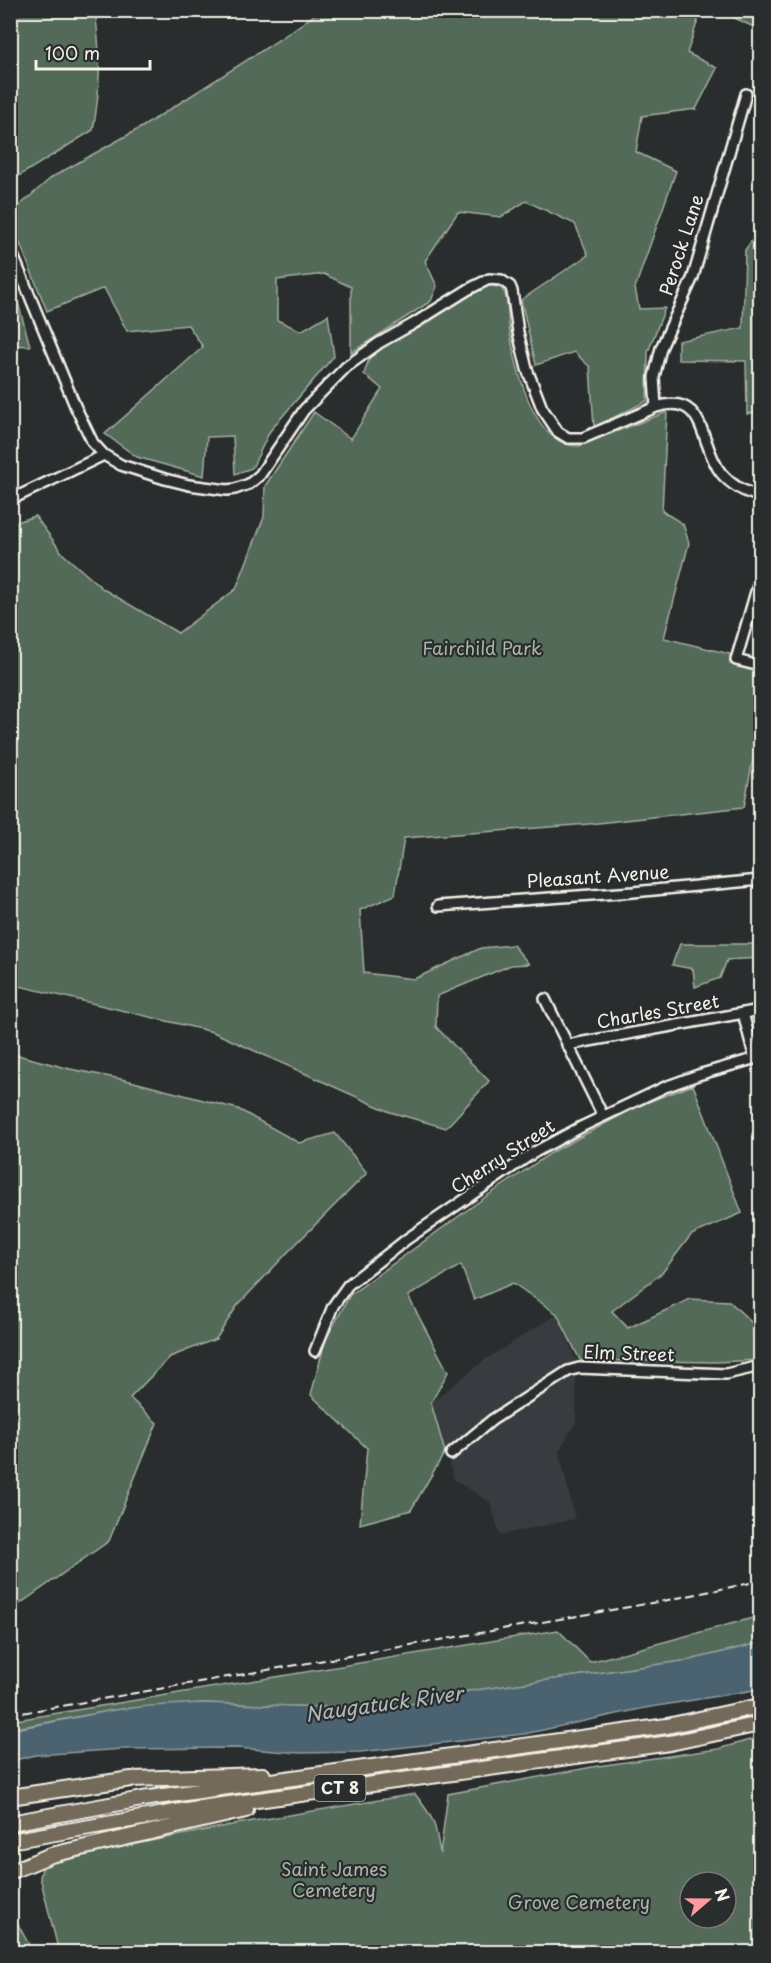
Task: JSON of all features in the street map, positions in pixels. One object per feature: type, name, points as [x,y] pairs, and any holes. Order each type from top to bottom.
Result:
[{"type":"highway","name":"CT 8","points":[[10,1823],[142,1799],[667,1726],[760,1706]]},
{"type":"highway","name":"CT 8","points":[[10,1841],[194,1809],[670,1743],[760,1724]]},
{"type":"highway","points":[[10,1797],[131,1779],[334,1772]]},
{"type":"highway","points":[[10,1872],[51,1855],[345,1788]]},
{"type":"street","name":"Perock Lane","points":[[656,407],[654,377],[661,348],[693,277],[746,94]]},
{"type":"street","points":[[10,248],[76,408],[93,443],[104,455],[137,471],[181,483],[227,490],[244,487],[260,475],[304,410],[346,368],[379,343],[469,289],[482,282],[496,279],[506,282],[512,291],[520,341],[530,378],[542,408],[558,432],[573,439],[583,438],[656,407],[680,404],[690,409],[699,421],[721,473],[737,487],[760,496]]},
{"type":"street","points":[[10,500],[104,455]]},
{"type":"street","points":[[760,578],[736,660],[760,666]]},
{"type":"street","name":"Pleasant Avenue","points":[[438,906],[760,880]]},
{"type":"street","points":[[545,999],[603,1116]]},
{"type":"street","points":[[743,1013],[760,1010]]},
{"type":"street","name":"Charles Street","points":[[567,1045],[743,1013],[758,1058]]},
{"type":"street","name":"Cherry Street","points":[[315,1351],[333,1306],[348,1285],[407,1239],[533,1153],[665,1087],[758,1058]]},
{"type":"street","name":"Elm Street","points":[[451,1454],[492,1420],[568,1371],[579,1368],[726,1374],[760,1366]]},
{"type":"shaded area","points":[[557,1314],[576,1361],[576,1422],[559,1451],[575,1519],[500,1535],[490,1502],[454,1480],[431,1403],[483,1361]]},
{"type":"green space","points":[[11,10],[95,11],[99,70],[98,99],[93,130],[11,181]]},
{"type":"green space","points":[[320,11],[701,11],[687,53],[717,68],[696,109],[642,116],[636,152],[676,171],[635,288],[639,309],[665,308],[648,352],[647,401],[594,427],[590,367],[574,352],[536,365],[521,300],[588,255],[575,224],[526,201],[501,217],[458,212],[425,261],[437,286],[431,301],[351,353],[351,287],[324,274],[277,280],[277,320],[301,331],[328,315],[334,356],[270,431],[252,468],[235,474],[233,436],[207,437],[204,476],[137,457],[105,434],[203,347],[188,325],[127,331],[104,288],[47,311],[11,221],[11,213],[52,177],[142,127]]},
{"type":"green space","points":[[720,11],[760,11],[760,30]]},
{"type":"green space","points":[[760,229],[760,411],[747,414],[746,361],[678,360],[678,341],[743,328],[745,250]]},
{"type":"green space","points":[[11,277],[30,346],[11,345]]},
{"type":"green space","name":"Fairchild Park","points":[[489,286],[500,287],[505,295],[516,361],[528,400],[537,418],[549,433],[562,443],[579,446],[667,412],[662,511],[683,524],[689,543],[664,638],[730,654],[730,664],[760,671],[760,736],[744,807],[589,824],[404,838],[395,895],[360,910],[364,973],[414,979],[481,948],[513,945],[529,964],[511,965],[437,996],[436,1027],[489,1081],[446,1128],[390,1112],[213,1032],[11,984],[10,580],[14,577],[11,557],[11,524],[35,516],[63,554],[103,589],[178,633],[236,589],[264,517],[265,486],[314,412],[351,439],[382,389],[364,374],[371,353],[419,328],[472,293]]},
{"type":"green space","points":[[680,944],[760,944],[760,958],[727,960],[720,978],[695,987],[693,969],[672,965]]},
{"type":"green space","points":[[10,1053],[238,1109],[299,1143],[335,1133],[367,1173],[237,1306],[216,1339],[170,1357],[130,1398],[157,1423],[109,1541],[11,1610]]},
{"type":"green space","points":[[693,1085],[742,1213],[691,1235],[662,1273],[612,1311],[628,1328],[690,1299],[729,1301],[752,1323],[759,1360],[716,1362],[580,1360],[557,1314],[513,1283],[474,1300],[461,1265],[408,1296],[448,1372],[431,1403],[445,1452],[411,1510],[360,1524],[367,1448],[311,1395],[325,1341],[350,1295],[481,1200],[554,1151],[640,1105]]},
{"type":"green space","points":[[760,1616],[760,1643],[690,1660],[462,1692],[407,1705],[351,1708],[202,1703],[114,1710],[11,1729],[11,1721],[558,1630],[590,1662]]},
{"type":"green space","points":[[760,1737],[760,1952],[59,1952],[40,1877],[43,1865],[65,1858],[247,1822],[415,1794],[433,1822],[440,1854],[448,1794],[598,1766],[718,1749]]},
{"type":"green space","points":[[10,1910],[32,1950],[33,1952],[11,1952]]},
{"type":"water","points":[[760,1643],[760,1689],[645,1708],[524,1734],[360,1752],[299,1753],[237,1748],[123,1749],[36,1755],[11,1761],[11,1730],[114,1710],[202,1703],[351,1708],[407,1705],[462,1692],[690,1660]]},
{"type":"railway","points":[[10,1715],[663,1601],[760,1581]]},
{"type":"water label","name":"Naugatuck River","points":[[384,1704]]},
{"type":"park label","name":"Saint James Cemetery","points":[[334,1880]]},
{"type":"park label","name":"Grove Cemetery","points":[[579,1903]]}]
